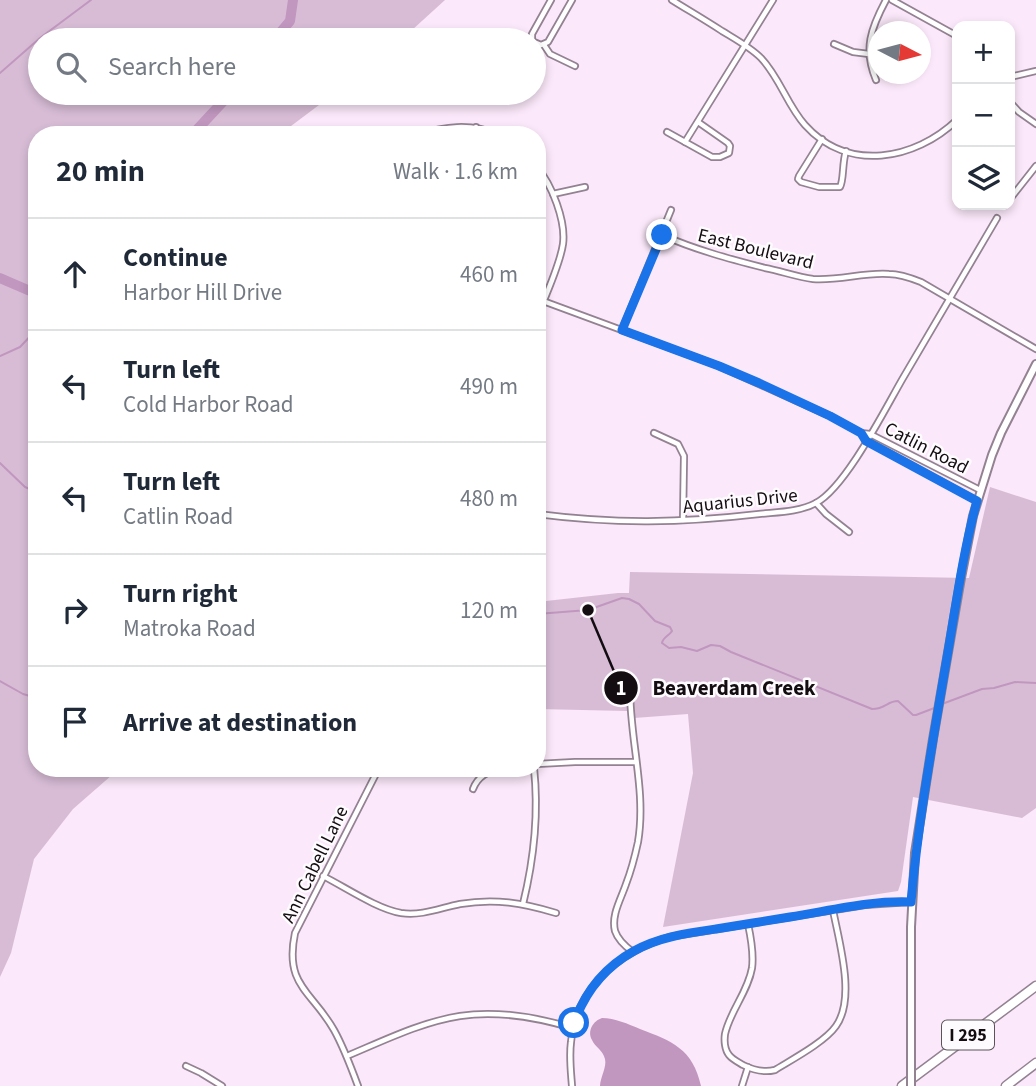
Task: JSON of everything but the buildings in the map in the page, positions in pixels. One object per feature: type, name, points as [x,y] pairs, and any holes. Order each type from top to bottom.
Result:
[{"type":"highway","name":"I 295","points":[[902,1086],[1036,986]]},
{"type":"highway","points":[[1006,1086],[1036,1063]]},
{"type":"main road","points":[[911,1086],[911,902],[915,853],[933,738],[961,578],[980,490],[1001,433],[1036,364]]},
{"type":"street","points":[[535,28],[551,0]]},
{"type":"street","points":[[546,44],[572,0]]},
{"type":"street","points":[[672,0],[745,45],[762,59],[798,116],[812,132],[846,151],[868,156],[903,152],[936,137],[952,124]]},
{"type":"street","points":[[685,142],[773,0]]},
{"type":"street","points":[[876,21],[886,0]]},
{"type":"street","points":[[891,0],[952,33]]},
{"type":"street","points":[[834,44],[853,52],[868,54]]},
{"type":"street","points":[[546,48],[550,54],[575,66]]},
{"type":"street","points":[[1015,76],[1036,71]]},
{"type":"street","points":[[1015,107],[1036,124]]},
{"type":"street","points":[[667,132],[712,157],[729,153],[728,143],[698,122]]},
{"type":"street","points":[[822,139],[798,178],[801,183],[819,187],[840,187],[846,151]]},
{"type":"street","points":[[1015,193],[1036,166]]},
{"type":"street","points":[[546,179],[562,227],[563,244],[546,292]]},
{"type":"street","points":[[553,194],[584,187]]},
{"type":"street","points":[[622,330],[671,210]]},
{"type":"street","name":"Aquarius Drive","points":[[546,515],[587,520],[664,522],[799,509],[816,503],[836,486],[866,441],[998,218]]},
{"type":"street","name":"East Boulevard","points":[[662,235],[723,257],[813,279],[899,275],[921,282],[1036,349]]},
{"type":"street","name":"Catlin Road","points":[[546,302],[719,366],[830,416],[861,433],[870,434],[980,490]]},
{"type":"street","points":[[654,433],[678,444],[684,456],[683,520]]},
{"type":"street","name":"Catlin Road","points":[[861,433],[866,441],[977,501]]},
{"type":"street","points":[[816,503],[849,532]]},
{"type":"street","points":[[630,680],[640,829],[633,863],[617,909],[615,931],[621,942],[633,952]]},
{"type":"street","points":[[546,764],[635,762]]},
{"type":"street","name":"Ann Cabell Lane","points":[[358,1086],[328,1020],[299,982],[293,964],[293,944],[295,933],[374,777]]},
{"type":"street","points":[[473,789],[480,777]]},
{"type":"street","points":[[523,904],[536,834],[535,777]]},
{"type":"street","points":[[323,876],[386,908],[402,913],[421,913],[454,905],[497,901],[523,904],[556,913]]},
{"type":"street","points":[[572,1086],[570,1052],[573,1028],[581,1005],[594,984],[612,966],[633,952],[669,937],[833,910],[911,902]]},
{"type":"street","points":[[748,924],[752,967],[725,1034],[725,1044],[729,1055],[748,1067],[768,1072],[821,1040],[831,1032],[842,1016],[845,983],[833,910]]},
{"type":"street","points":[[346,1056],[424,1025],[461,1016],[517,1015],[573,1028]]},
{"type":"street","points":[[186,1066],[222,1086]]},
{"type":"street","points":[[742,1086],[748,1067]]},
{"type":"shaded area","points":[[0,0],[445,0],[414,28],[28,28],[28,105],[319,105],[291,126],[28,126],[28,777],[110,777],[73,809],[34,859],[11,953],[0,977]]},
{"type":"shaded area","points":[[990,487],[1036,502],[1036,808],[1022,818],[913,797],[898,891],[663,927],[693,773],[688,714],[634,718],[627,711],[546,709],[546,601],[629,593],[630,572],[969,578]]},
{"type":"shaded area","points":[[602,1018],[626,1023],[680,1048],[693,1063],[701,1086],[600,1086],[605,1059],[590,1033],[594,1024]]},
{"type":"waterway","points":[[53,28],[91,0]]},
{"type":"waterway","points":[[284,28],[290,21],[293,0]]},
{"type":"waterway","points":[[0,73],[28,48]]},
{"type":"waterway","points":[[200,126],[220,105]]},
{"type":"waterway","points":[[0,278],[28,290]]},
{"type":"waterway","points":[[0,356],[20,347],[28,339]]},
{"type":"waterway","points":[[0,463],[28,488]]},
{"type":"waterway","points":[[546,613],[588,610],[622,598],[629,599],[639,604],[655,621],[670,627],[672,631],[662,643],[669,648],[681,647],[697,651],[711,645],[720,646],[872,709],[898,701],[916,715],[937,707]]},
{"type":"waterway","points":[[0,681],[28,695]]},
{"type":"waterway","points":[[942,704],[982,689],[1015,682],[1036,683]]},
{"type":"place","name":"Beaverdam Creek","points":[[588,610]]},
{"type":"route","points":[[574,1023],[594,984],[612,966],[656,941],[706,930],[865,905],[911,902],[915,853],[933,738],[977,501],[866,441],[861,433],[830,416],[719,366],[622,330],[662,235]]}]
